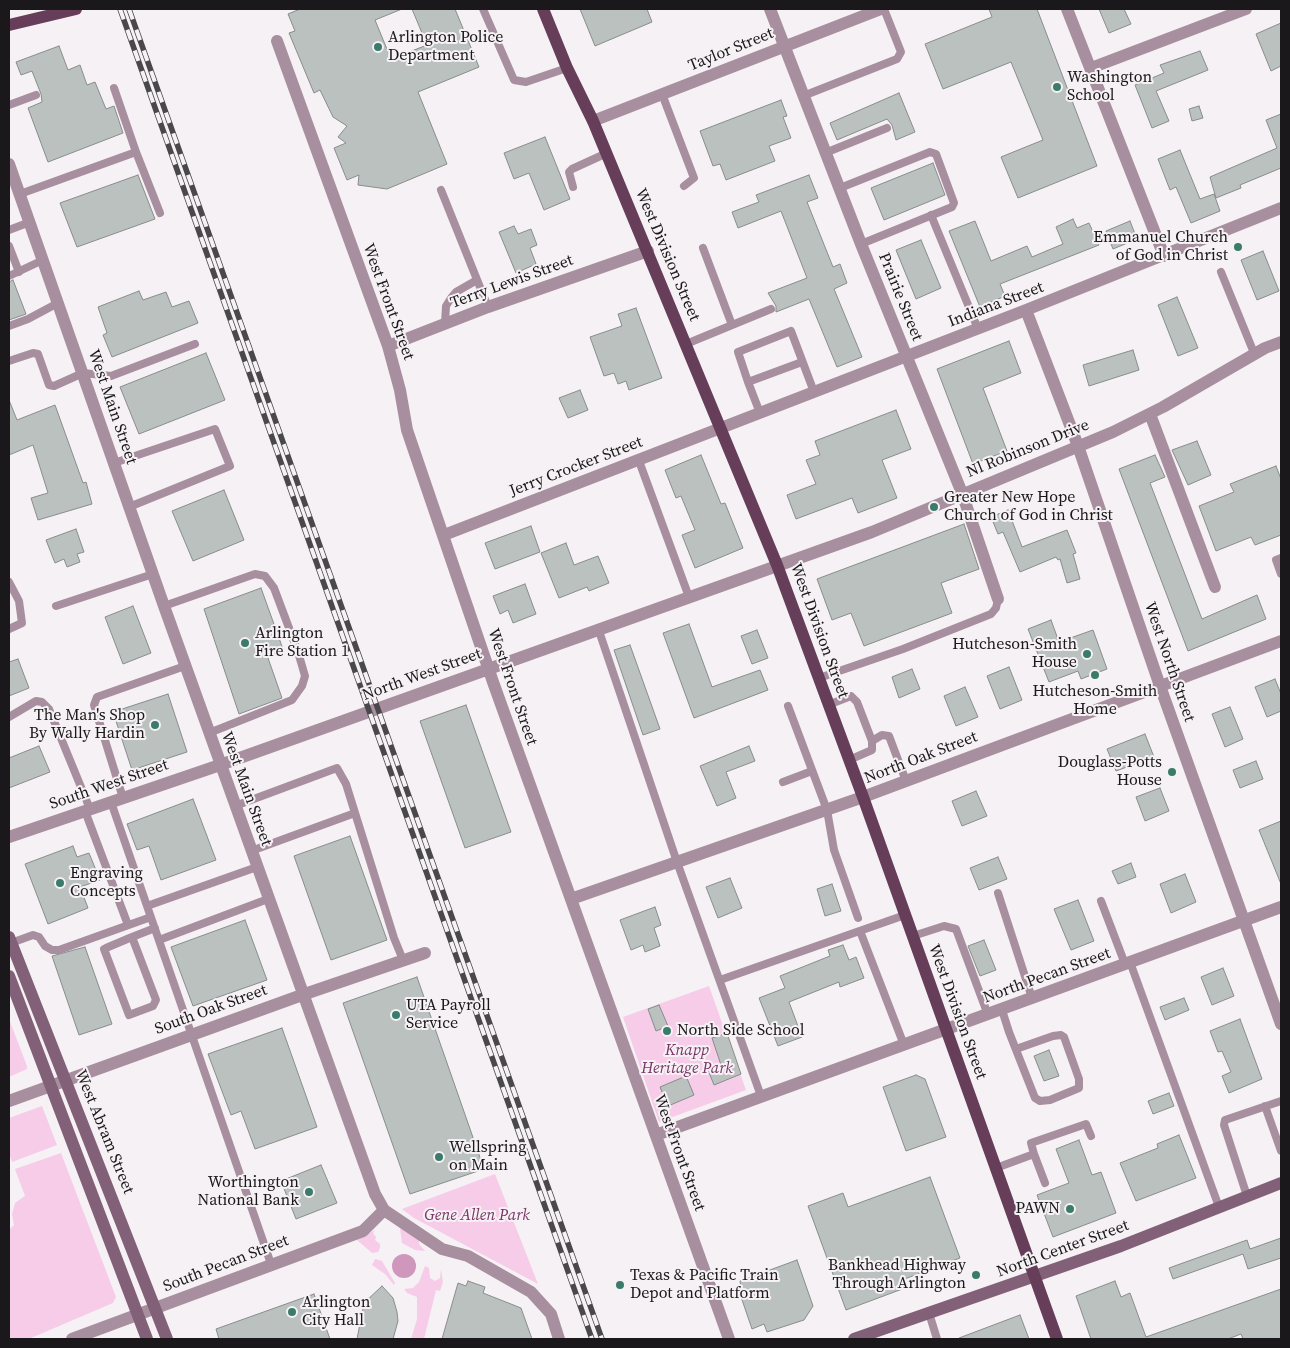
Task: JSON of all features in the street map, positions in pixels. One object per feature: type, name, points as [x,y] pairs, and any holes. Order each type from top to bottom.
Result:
[{"type":"main road","points":[[9,25],[76,9]]},
{"type":"main road","name":"West Division Street","points":[[543,9],[567,68],[607,153],[777,566],[863,797],[1057,1339]]},
{"type":"main road","name":"West Abram Street","points":[[10,940],[167,1339]]},
{"type":"main road","name":"West Abram Street","points":[[9,976],[147,1339]]},
{"type":"main road","name":"North Center Street","points":[[854,1339],[1036,1276],[1281,1183]]},
{"type":"street","name":"Prairie Street","points":[[770,9],[861,244],[962,493],[998,599]]},
{"type":"street","name":"Taylor Street","points":[[593,121],[883,9]]},
{"type":"street","points":[[1067,9],[1164,256]]},
{"type":"street","points":[[1091,68],[1246,9]]},
{"type":"street","name":"West Front Street","points":[[277,42],[388,346],[400,390],[407,430],[488,668],[728,1339]]},
{"type":"street","name":"West Main Street","points":[[9,164],[11,179],[20,194],[30,222],[185,666],[367,1177],[384,1210],[442,1249],[468,1256],[532,1292],[551,1314],[559,1339]]},
{"type":"street","name":"Indiana Street","points":[[720,428],[978,329],[1281,208]]},
{"type":"street","name":"Terry Lewis Street","points":[[388,346],[488,307],[648,251]]},
{"type":"street","name":"West North Street","points":[[1026,310],[1078,446],[1160,686],[1281,1024]]},
{"type":"street","name":"Nl Robinson Drive","points":[[777,566],[872,532],[1150,414],[1254,354],[1281,342]]},
{"type":"street","points":[[1150,414],[1214,587]]},
{"type":"street","name":"Jerry Crocker Street","points":[[444,535],[720,428]]},
{"type":"street","name":"North West Street","points":[[220,765],[777,566]]},
{"type":"street","name":"North Oak Street","points":[[571,899],[863,797],[1281,641]]},
{"type":"street","name":"South West Street","points":[[9,837],[220,765]]},
{"type":"street","name":"North Pecan Street","points":[[656,1135],[1281,907]]},
{"type":"street","name":"South Oak Street","points":[[9,1101],[302,994],[425,953]]},
{"type":"street","name":"South Pecan Street","points":[[72,1339],[362,1231],[384,1210]]},
{"type":"lane","points":[[483,9],[514,80],[526,82],[567,68]]},
{"type":"lane","points":[[803,96],[897,59],[900,52],[883,9]]},
{"type":"lane","points":[[114,88],[160,213]]},
{"type":"lane","points":[[662,94],[694,178],[684,186]]},
{"type":"lane","points":[[9,105],[36,95]]},
{"type":"lane","points":[[825,152],[887,128]]},
{"type":"lane","points":[[20,194],[136,152]]},
{"type":"lane","points":[[840,188],[930,152],[936,154],[954,203],[952,207],[861,244]]},
{"type":"lane","points":[[573,187],[569,172],[572,169],[607,153]]},
{"type":"lane","points":[[441,190],[488,307]]},
{"type":"lane","points":[[931,215],[978,329]]},
{"type":"lane","points":[[9,230],[30,222]]},
{"type":"lane","points":[[9,246],[19,272]]},
{"type":"lane","points":[[703,248],[732,325]]},
{"type":"lane","points":[[9,276],[42,260]]},
{"type":"lane","points":[[1221,272],[1254,354]]},
{"type":"lane","points":[[445,323],[446,306],[451,298],[456,292],[477,280]]},
{"type":"lane","points":[[9,326],[28,319],[58,303]]},
{"type":"lane","points":[[686,344],[771,309]]},
{"type":"lane","points":[[760,413],[738,352],[791,331],[814,392]]},
{"type":"lane","points":[[9,361],[33,353],[38,354],[49,385],[54,386],[83,373],[111,376],[195,344]]},
{"type":"lane","points":[[748,382],[802,362]]},
{"type":"lane","points":[[114,463],[215,429],[230,466],[129,507]]},
{"type":"lane","points":[[639,461],[689,597]]},
{"type":"lane","points":[[1281,558],[1276,560],[1281,574]]},
{"type":"lane","points":[[56,606],[153,574]]},
{"type":"lane","points":[[164,606],[255,574],[265,576],[274,588],[298,652],[304,676],[302,686],[292,700],[209,733]]},
{"type":"lane","points":[[9,582],[19,601],[22,623],[9,629]]},
{"type":"lane","points":[[819,678],[903,649],[991,614],[996,608],[998,599]]},
{"type":"lane","points":[[599,630],[677,862],[761,1096]]},
{"type":"lane","points":[[185,666],[97,697],[94,705],[117,800],[147,906],[271,1264]]},
{"type":"lane","points":[[828,705],[851,696],[857,702],[872,741],[872,750],[849,760]]},
{"type":"lane","points":[[9,717],[36,701],[42,702],[50,709],[128,926]]},
{"type":"lane","points":[[788,706],[827,810],[834,850],[858,918]]},
{"type":"lane","points":[[872,741],[882,735],[889,736],[906,781]]},
{"type":"lane","points":[[235,806],[337,768],[346,784],[394,938],[403,960]]},
{"type":"lane","points":[[783,782],[812,771]]},
{"type":"lane","points":[[251,851],[355,813]]},
{"type":"lane","points":[[147,906],[257,867]]},
{"type":"lane","points":[[998,893],[1032,998]]},
{"type":"lane","points":[[159,940],[268,900]]},
{"type":"lane","points":[[1101,902],[1128,963],[1218,1207]]},
{"type":"lane","points":[[720,980],[905,915]]},
{"type":"lane","points":[[10,940],[33,935],[38,937],[45,946],[52,950],[59,950],[151,917]]},
{"type":"lane","points":[[913,936],[944,926],[956,929],[988,1015]]},
{"type":"lane","points":[[132,937],[156,1000],[153,1006],[129,1015],[104,950],[132,937],[155,928]]},
{"type":"lane","points":[[860,931],[904,1045]]},
{"type":"lane","points":[[1002,1010],[1016,1049],[1035,1098],[1040,1101],[1050,1100],[1079,1088],[1080,1079],[1064,1037],[1060,1035],[1053,1036],[1016,1049]]},
{"type":"lane","points":[[1247,1196],[1224,1125],[1225,1120],[1281,1101]]},
{"type":"lane","points":[[1265,1106],[1281,1151]]},
{"type":"lane","points":[[1044,1182],[1031,1143],[1086,1124],[1091,1136]]},
{"type":"lane","points":[[996,1168],[1034,1154]]},
{"type":"lane","points":[[929,1314],[937,1339]]},
{"type":"green space","name":"Knapp Heritage Park","points":[[709,986],[746,1090],[659,1122],[623,1017]]},
{"type":"green space","points":[[9,1019],[27,1069],[9,1077]]},
{"type":"green space","points":[[42,1106],[57,1145],[12,1162],[9,1153],[9,1118]]},
{"type":"green space","points":[[61,1153],[116,1297],[113,1303],[31,1338],[10,1339],[9,1230],[14,1225],[12,1214],[15,1203],[25,1196],[15,1169]]},
{"type":"green space","name":"Gene Allen Park","points":[[495,1174],[538,1284],[414,1218],[402,1209]]},
{"type":"green space","points":[[400,1228],[419,1239],[419,1244],[425,1251],[415,1250],[402,1243]]},
{"type":"green space","points":[[375,1230],[373,1233],[376,1237],[375,1240],[380,1244],[380,1248],[378,1252],[372,1253],[357,1240]]},
{"type":"green space","points":[[375,1259],[382,1261],[395,1283],[394,1285],[385,1274],[372,1265]]},
{"type":"green space","points":[[425,1266],[429,1268],[430,1278],[435,1281],[440,1278],[441,1269],[443,1282],[440,1291],[436,1290],[424,1339],[411,1339],[417,1319],[417,1297],[407,1293],[404,1289],[413,1288],[419,1282]]},
{"type":"shaded area","points":[[404,1254],[413,1257],[416,1266],[413,1275],[404,1278],[395,1275],[392,1266],[395,1257]]},
{"type":"building","points":[[300,9],[402,9],[375,20],[391,59],[427,45],[412,9],[455,9],[479,67],[418,92],[447,164],[387,189],[358,185],[359,175],[347,180],[334,148],[346,143],[338,137],[347,126],[333,117],[320,90],[314,93],[289,33],[295,31],[288,14]]},
{"type":"building","points":[[580,9],[647,9],[652,22],[595,46]]},
{"type":"building","points":[[989,9],[1037,9],[1097,166],[1018,198],[1001,157],[1043,140],[1011,62],[943,89],[925,44],[992,17]]},
{"type":"building","points":[[1099,9],[1124,9],[1131,24],[1109,33]]},
{"type":"building","points":[[1281,23],[1281,66],[1271,71],[1256,34]]},
{"type":"building","points":[[59,46],[68,70],[80,65],[87,85],[95,82],[106,109],[114,106],[123,133],[48,162],[28,108],[42,102],[41,94],[32,71],[21,75],[16,62]]},
{"type":"building","points":[[1200,51],[1208,70],[1156,91],[1169,121],[1152,128],[1135,85],[1164,73],[1160,65]]},
{"type":"building","points":[[899,93],[915,132],[896,140],[892,125],[887,119],[837,140],[830,123]]},
{"type":"building","points":[[781,100],[787,116],[783,117],[791,138],[769,146],[775,161],[726,180],[720,164],[713,166],[700,131]]},
{"type":"building","points":[[1199,106],[1203,118],[1192,121],[1189,109]]},
{"type":"building","points":[[1281,114],[1281,168],[1240,185],[1241,188],[1216,198],[1210,177],[1277,148],[1266,120]]},
{"type":"building","points":[[545,137],[570,199],[544,210],[529,173],[514,179],[504,153]]},
{"type":"building","points":[[1180,150],[1200,199],[1214,194],[1220,211],[1191,223],[1176,187],[1170,190],[1158,159]]},
{"type":"building","points":[[933,163],[945,195],[884,220],[871,188]]},
{"type":"building","points":[[138,175],[155,219],[77,247],[60,203]]},
{"type":"building","points":[[809,175],[818,198],[807,202],[833,267],[840,264],[847,283],[834,289],[862,357],[837,367],[809,299],[776,312],[776,306],[768,293],[807,278],[781,211],[738,228],[732,212],[759,202],[756,195]]},
{"type":"building","points":[[1073,219],[1077,228],[1089,223],[1099,245],[1000,284],[1005,296],[980,307],[949,231],[975,221],[991,261],[1027,246],[1032,257],[1063,244],[1056,227]]},
{"type":"building","points":[[1130,221],[1137,239],[1113,249],[1106,231]]},
{"type":"building","points":[[514,226],[518,234],[531,229],[537,245],[530,248],[536,264],[516,273],[499,232]]},
{"type":"building","points":[[921,240],[941,288],[916,299],[896,250]]},
{"type":"building","points":[[1263,251],[1279,291],[1257,300],[1241,260]]},
{"type":"building","points":[[13,280],[26,314],[9,320],[9,282]]},
{"type":"building","points":[[139,291],[143,300],[166,292],[172,307],[189,301],[198,323],[112,357],[103,335],[107,333],[98,307]]},
{"type":"building","points":[[1177,297],[1198,348],[1178,356],[1158,305]]},
{"type":"building","points":[[636,308],[662,378],[629,390],[626,381],[618,384],[614,373],[604,376],[590,337],[622,326],[618,314]]},
{"type":"building","points":[[1009,341],[1021,373],[983,388],[1007,451],[973,464],[937,369]]},
{"type":"building","points":[[1133,350],[1139,370],[1089,386],[1083,365]]},
{"type":"building","points":[[206,353],[225,400],[139,434],[120,387]]},
{"type":"building","points":[[580,390],[588,410],[568,418],[559,398]]},
{"type":"building","points":[[9,400],[17,420],[55,405],[83,483],[86,482],[92,504],[38,520],[31,498],[48,493],[33,445],[9,455]]},
{"type":"building","points":[[896,410],[911,449],[882,460],[897,498],[858,513],[852,498],[796,519],[787,495],[816,484],[806,460],[820,455],[815,441]]},
{"type":"building","points":[[1197,441],[1211,475],[1188,485],[1172,450]]},
{"type":"building","points":[[701,455],[721,504],[725,503],[743,548],[695,568],[682,535],[695,530],[681,496],[676,498],[665,470]]},
{"type":"building","points":[[1155,455],[1165,477],[1150,483],[1202,619],[1257,595],[1266,619],[1188,651],[1119,469]]},
{"type":"building","points":[[1276,466],[1281,479],[1281,535],[1255,545],[1251,537],[1216,551],[1199,506],[1234,492],[1230,484]]},
{"type":"building","points":[[224,490],[244,540],[193,561],[172,511]]},
{"type":"building","points":[[1008,510],[1022,547],[1067,530],[1076,553],[1073,554],[1080,579],[1067,583],[1060,559],[1058,560],[1056,557],[1020,572],[1003,532],[998,534],[991,517]]},
{"type":"building","points":[[964,524],[979,569],[941,583],[952,613],[864,646],[851,613],[832,620],[817,579]]},
{"type":"building","points":[[531,526],[540,552],[495,569],[485,543]]},
{"type":"building","points":[[76,529],[84,552],[77,554],[80,562],[67,567],[64,559],[55,563],[46,540]]},
{"type":"building","points":[[566,543],[574,565],[598,556],[609,583],[589,591],[587,587],[559,598],[541,553]]},
{"type":"building","points":[[525,584],[536,614],[513,623],[508,610],[500,614],[493,596]]},
{"type":"building","points":[[261,588],[284,652],[268,658],[282,698],[239,714],[204,609]]},
{"type":"building","points":[[133,606],[151,653],[123,664],[105,617]]},
{"type":"building","points":[[1051,620],[1059,642],[1093,630],[1107,669],[1081,679],[1078,671],[1049,682],[1028,629]]},
{"type":"building","points":[[689,624],[712,687],[760,670],[768,690],[694,718],[663,633]]},
{"type":"building","points":[[757,630],[768,658],[752,664],[741,636]]},
{"type":"building","points":[[630,645],[660,729],[643,735],[614,650]]},
{"type":"building","points":[[18,659],[29,688],[9,696],[9,662]]},
{"type":"building","points":[[1009,667],[1022,700],[1000,709],[987,676]]},
{"type":"building","points":[[912,669],[920,689],[899,698],[892,677]]},
{"type":"building","points":[[1275,679],[1281,694],[1281,711],[1267,717],[1255,687]]},
{"type":"building","points":[[965,687],[978,717],[956,726],[944,696]]},
{"type":"building","points":[[168,694],[187,752],[132,770],[113,712]]},
{"type":"building","points":[[466,705],[511,832],[465,848],[420,721]]},
{"type":"building","points":[[1230,707],[1243,739],[1225,747],[1212,714]]},
{"type":"building","points":[[1145,734],[1154,757],[1116,771],[1107,749]]},
{"type":"building","points":[[39,746],[50,772],[9,788],[9,758]]},
{"type":"building","points":[[749,746],[755,761],[726,772],[736,798],[717,806],[700,766]]},
{"type":"building","points":[[1256,761],[1263,779],[1240,788],[1233,770]]},
{"type":"building","points":[[1160,788],[1169,811],[1145,821],[1136,797]]},
{"type":"building","points":[[976,791],[987,816],[962,826],[952,801]]},
{"type":"building","points":[[193,799],[216,860],[161,880],[149,846],[137,850],[127,824]]},
{"type":"building","points":[[1281,821],[1281,884],[1259,830]]},
{"type":"building","points":[[350,836],[387,940],[331,960],[294,856]]},
{"type":"building","name":"Engraving Concepts","points":[[73,846],[77,857],[89,853],[100,880],[80,887],[88,908],[48,924],[25,864]]},
{"type":"building","points":[[998,857],[1007,879],[979,890],[970,868]]},
{"type":"building","points":[[1131,863],[1136,877],[1118,884],[1112,871]]},
{"type":"building","points":[[1185,874],[1196,902],[1171,913],[1160,884]]},
{"type":"building","points":[[730,878],[742,908],[718,918],[706,887]]},
{"type":"building","points":[[832,884],[841,911],[825,916],[817,889]]},
{"type":"building","points":[[1078,900],[1094,941],[1071,950],[1054,909]]},
{"type":"building","points":[[655,907],[661,925],[654,928],[660,946],[645,952],[643,945],[631,950],[620,920]]},
{"type":"building","points":[[245,920],[267,980],[193,1006],[171,947]]},
{"type":"building","points":[[984,940],[996,970],[980,976],[968,946]]},
{"type":"building","points":[[843,945],[849,960],[856,957],[864,978],[840,987],[839,982],[789,1002],[802,1037],[778,1046],[759,998],[785,988],[780,976],[830,956],[828,950]]},
{"type":"building","points":[[85,947],[112,1024],[79,1035],[52,956]]},
{"type":"building","points":[[1223,968],[1234,996],[1212,1005],[1201,977]]},
{"type":"building","points":[[417,977],[484,1169],[410,1194],[343,1003]]},
{"type":"building","points":[[1184,998],[1189,1010],[1165,1020],[1160,1007]]},
{"type":"building","points":[[659,1005],[668,1026],[656,1031],[648,1009]]},
{"type":"building","points":[[1240,1019],[1262,1079],[1229,1093],[1222,1076],[1231,1072],[1222,1051],[1218,1052],[1210,1031]]},
{"type":"building","points":[[282,1028],[317,1127],[255,1149],[241,1111],[231,1115],[208,1054]]},
{"type":"building","points":[[727,1033],[741,1074],[714,1085],[708,1070],[721,1065],[712,1038]]},
{"type":"building","points":[[1049,1050],[1059,1076],[1044,1081],[1034,1056]]},
{"type":"building","points":[[916,1075],[925,1079],[946,1137],[906,1151],[883,1087]]},
{"type":"building","points":[[686,1076],[694,1095],[668,1106],[660,1087]]},
{"type":"building","points":[[1169,1093],[1174,1106],[1153,1114],[1148,1101]]},
{"type":"building","points":[[1179,1135],[1196,1178],[1136,1201],[1120,1163],[1158,1148],[1157,1144]]},
{"type":"building","points":[[1079,1140],[1092,1175],[1101,1172],[1116,1213],[1053,1237],[1037,1195],[1069,1183],[1056,1149]]},
{"type":"building","name":"Worthington National Bank","points":[[321,1165],[337,1203],[296,1219],[281,1181]]},
{"type":"building","points":[[930,1177],[960,1258],[902,1280],[905,1288],[846,1310],[808,1206],[843,1193],[848,1207]]},
{"type":"building","points":[[1281,1238],[1281,1258],[1248,1269],[1243,1254],[1173,1279],[1169,1268],[1247,1240],[1250,1249]]},
{"type":"building","points":[[797,1260],[813,1306],[804,1320],[767,1332],[764,1324],[752,1329],[738,1288],[741,1287],[740,1281]]},
{"type":"building","points":[[468,1281],[485,1287],[483,1293],[521,1308],[532,1339],[442,1339],[458,1283],[466,1286]]},
{"type":"building","points":[[1115,1281],[1121,1297],[1130,1293],[1146,1337],[1281,1289],[1281,1339],[1243,1339],[1241,1334],[1228,1339],[1091,1339],[1076,1296]]},
{"type":"building","name":"Arlington City Hall","points":[[382,1286],[393,1298],[397,1312],[398,1321],[393,1339],[357,1339],[364,1303]]},
{"type":"building","name":"Arlington City Hall","points":[[314,1294],[330,1339],[219,1339],[216,1329]]},
{"type":"building","points":[[1020,1315],[1029,1339],[959,1339],[959,1338]]},
{"type":"railway","points":[[120,9],[592,1339]]},
{"type":"railway","points":[[129,9],[602,1339]]},
{"type":"place","name":"Arlington Police Department","points":[[378,47]]},
{"type":"place","name":"Washington School","points":[[1057,87]]},
{"type":"place","name":"Emmanuel Church of God in Christ","points":[[1238,247]]},
{"type":"place","name":"Greater New Hope Church of God in Christ","points":[[934,507]]},
{"type":"place","name":"Arlington Fire Station 1","points":[[245,643]]},
{"type":"place","name":"Hutcheson-Smith House","points":[[1087,654]]},
{"type":"place","name":"Hutcheson-Smith Home","points":[[1095,675]]},
{"type":"place","name":"The Man's Shop By Wally Hardin","points":[[155,725]]},
{"type":"place","name":"Douglass-Potts House","points":[[1172,772]]},
{"type":"place","name":"Engraving Concepts","points":[[60,883]]},
{"type":"place","name":"UTA Payroll Service","points":[[396,1015]]},
{"type":"place","name":"North Side School","points":[[667,1031]]},
{"type":"place","name":"Wellspring on Main","points":[[439,1157]]},
{"type":"place","name":"Worthington National Bank","points":[[309,1192]]},
{"type":"place","name":"PAWN","points":[[1070,1209]]},
{"type":"place","name":"Bankhead Highway Through Arlington","points":[[976,1275]]},
{"type":"place","name":"Texas & Pacific Train Depot and Platform","points":[[620,1285]]},
{"type":"place","name":"Arlington City Hall","points":[[292,1312]]}]
